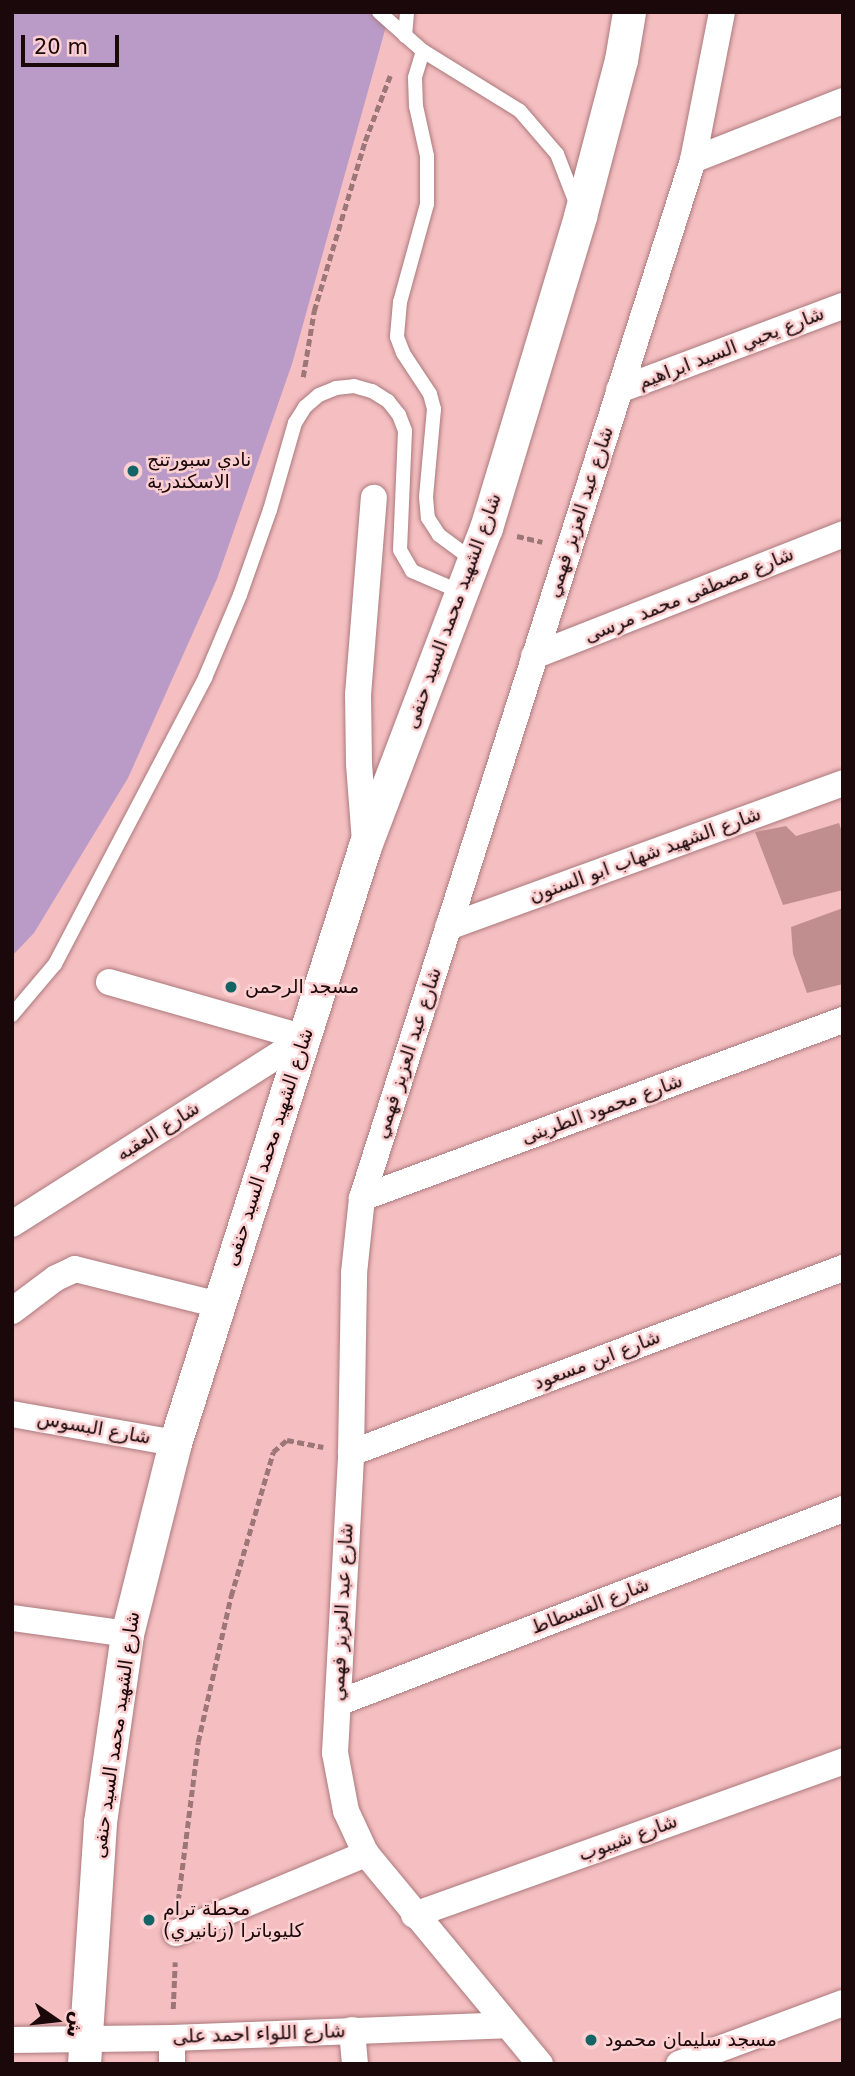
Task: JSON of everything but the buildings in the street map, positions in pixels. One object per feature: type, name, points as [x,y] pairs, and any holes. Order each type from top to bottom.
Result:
[{"type":"street","name":"شارع الشهيد محمد السيد حنفى","points":[[84,2051],[100,1822],[127,1634],[175,1443],[365,846],[486,528],[580,216],[621,60],[629,12]]},
{"type":"street","name":"شارع عبد العزيز فهمي","points":[[540,2064],[366,1854],[346,1811],[335,1753],[351,1453],[354,1273],[362,1198],[567,548],[693,160],[722,12]]},
{"type":"street","points":[[693,160],[843,100]]},
{"type":"street","name":"شارع يحيي السيد ابراهيم","points":[[619,390],[843,306]]},
{"type":"street","points":[[365,846],[359,764],[359,695],[374,498]]},
{"type":"street","name":"شارع مصطفى محمد مرسى","points":[[534,656],[843,534]]},
{"type":"street","name":"شارع الشهيد شهاب ابو السنون","points":[[448,927],[843,783]]},
{"type":"street","points":[[109,982],[304,1038]]},
{"type":"street","name":"شارع محمود الطرينى","points":[[362,1198],[843,1020]]},
{"type":"street","name":"شارع العقبه","points":[[12,1224],[304,1038]]},
{"type":"street","name":"شارع ابن مسعود","points":[[351,1453],[843,1268]]},
{"type":"street","points":[[12,1311],[56,1278],[75,1269],[219,1305]]},
{"type":"street","name":"شارع البسوس","points":[[12,1414],[175,1443]]},
{"type":"street","name":"شارع الفسطاط","points":[[338,1703],[843,1509]]},
{"type":"street","points":[[12,1618],[127,1634]]},
{"type":"street","name":"شارع شيبوب","points":[[414,1915],[843,1761]]},
{"type":"street","points":[[176,1934],[366,1854]]},
{"type":"street","points":[[679,2064],[843,2003]]},
{"type":"street","name":"شارع اللواء احمد على","points":[[12,2040],[84,2051],[172,2051],[352,2031],[507,2025]]},
{"type":"street","points":[[352,2031],[355,2064]]},
{"type":"lane","points":[[379,12],[423,51],[520,111],[537,127],[561,164],[580,216]]},
{"type":"lane","points":[[405,36],[407,12]]},
{"type":"lane","points":[[423,51],[415,78],[416,106],[427,156],[427,204],[400,302],[397,337],[402,353],[430,394],[434,409],[426,497],[428,517],[439,535],[474,562]]},
{"type":"lane","points":[[12,1015],[55,964],[205,678],[266,522],[295,423],[305,407],[319,395],[336,388],[354,386],[372,391],[388,401],[399,415],[405,431],[400,550],[404,562],[412,571],[463,593]]},
{"type":"path","points":[[295,423],[314,311],[365,141],[405,36]]},
{"type":"path","points":[[486,528],[567,548]]},
{"type":"path","points":[[172,2051],[178,1890],[198,1742],[231,1596],[273,1452],[281,1442],[293,1439],[351,1453]]},
{"type":"shaded area","name":"نادي سبورتنج الاسكندرية","points":[[12,12],[390,12],[292,364],[217,579],[128,778],[34,933],[12,956]]},
{"type":"place","name":"نادي سبورتنج الاسكندرية","points":[[133,471]]},
{"type":"place","name":"مسجد الرحمن","points":[[231,987]]},
{"type":"place","name":"محطة ترام كليوباترا (زنانيري)","points":[[149,1920]]},
{"type":"place","name":"مسجد سليمان محمود","points":[[591,2040]]}]
